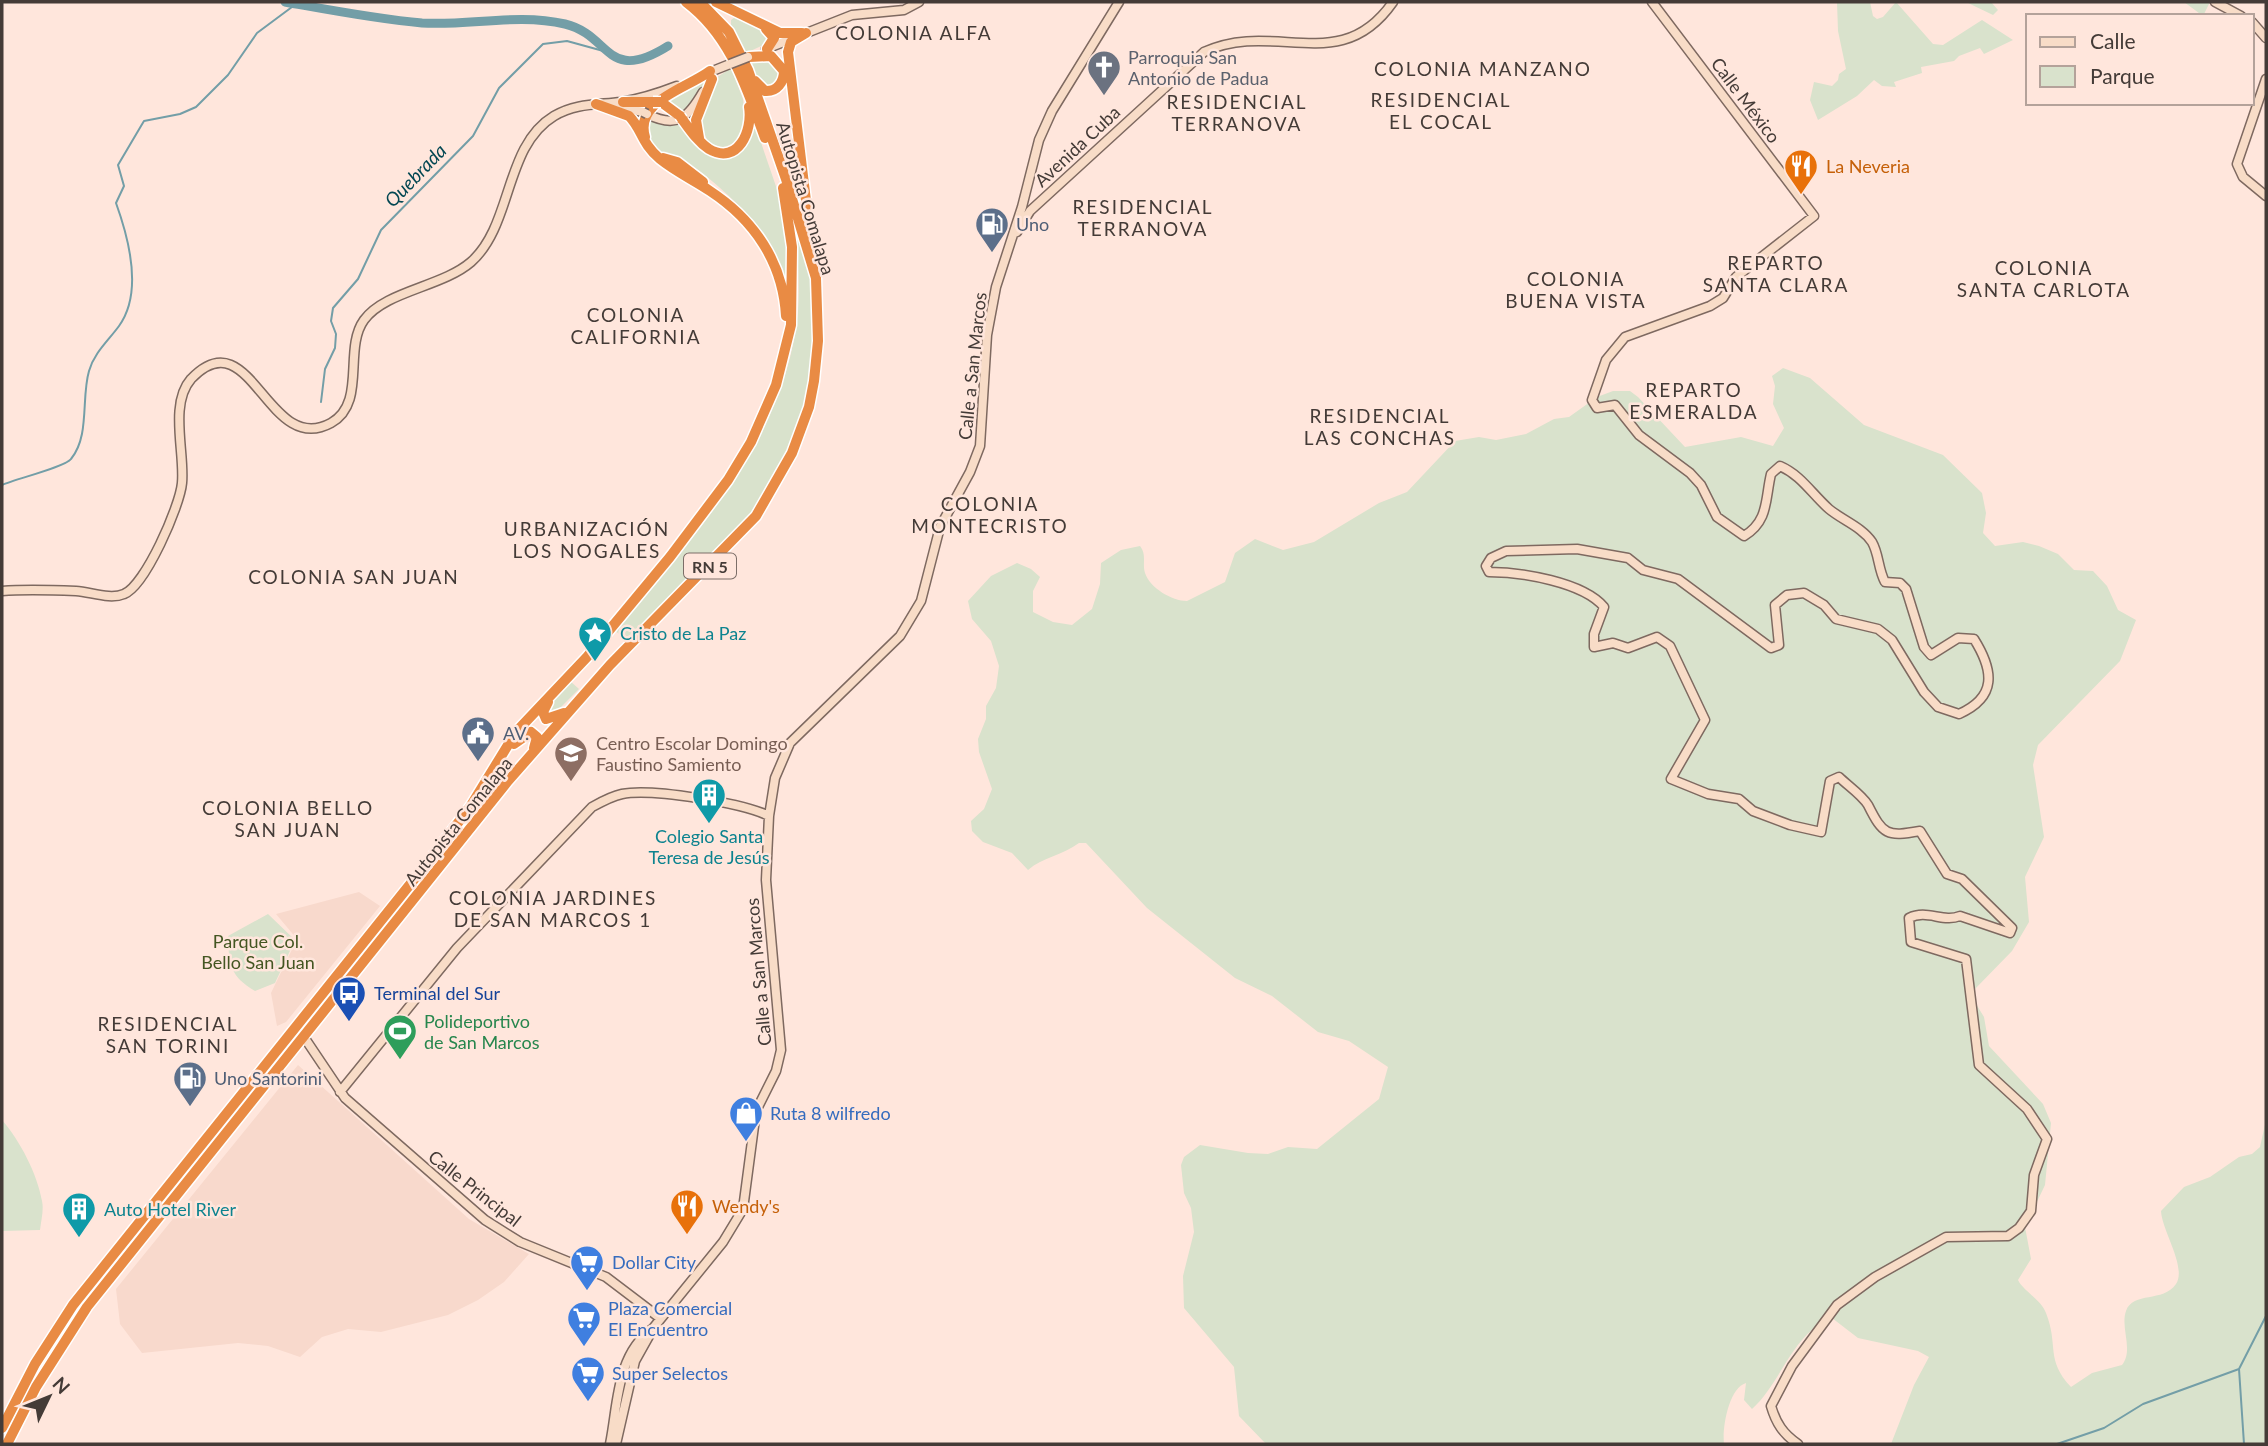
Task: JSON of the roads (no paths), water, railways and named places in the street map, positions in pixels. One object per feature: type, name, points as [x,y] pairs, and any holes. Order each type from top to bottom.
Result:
[{"type":"highway","name":"Autopista Comalapa","points":[[2,1427],[35,1364],[73,1305],[424,867],[470,807],[494,764],[528,717],[606,635],[728,480],[766,412],[782,365],[791,325],[793,280],[788,214],[778,173],[744,72],[722,37],[686,2]]},
{"type":"highway","name":"Autopista Comalapa","points":[[7,1444],[41,1377],[87,1307],[523,765],[570,709],[740,534],[776,486],[802,429],[814,381],[818,341],[816,278],[786,179],[729,32],[700,2]]},
{"type":"highway","points":[[716,2],[783,34],[806,33]]},
{"type":"highway","points":[[729,32],[729,17],[738,15],[772,34],[774,41],[767,49]]},
{"type":"highway","points":[[806,33],[791,42],[788,52],[816,278]]},
{"type":"highway","points":[[744,72],[765,91],[776,89],[783,80],[783,68],[774,57],[748,57]]},
{"type":"highway","points":[[623,102],[657,102],[681,118],[703,144],[713,151],[726,152],[739,147],[747,137],[750,114],[744,72]]},
{"type":"highway","points":[[703,144],[697,133],[696,120],[711,75]]},
{"type":"highway","points":[[697,183],[663,157],[644,135],[647,111],[711,75]]},
{"type":"highway","points":[[593,104],[629,116],[646,147],[744,217],[776,267],[786,311],[782,365]]},
{"type":"highway","points":[[663,157],[694,173],[708,189]]},
{"type":"highway","points":[[556,690],[544,708],[543,716],[551,720],[570,709]]},
{"type":"highway","points":[[494,764],[520,738],[531,732],[536,735],[537,742],[523,765]]},
{"type":"main road","points":[[2,591],[76,591],[113,596],[132,590],[143,576],[171,518],[181,487],[180,414],[183,394],[190,381],[214,366],[231,365],[253,380],[286,421],[313,428],[332,422],[343,412],[350,397],[354,344],[368,315],[387,303],[444,279],[473,260],[490,234],[524,152],[542,125],[565,110],[593,104],[623,102],[661,93],[711,75],[729,65],[852,15],[904,10],[919,2]]},
{"type":"main road","points":[[1011,239],[1044,126],[1119,2]]},
{"type":"main road","name":"Avenida Cuba","points":[[1011,239],[1030,211],[1204,52],[1231,42],[1338,43],[1369,30],[1393,2]]},
{"type":"main road","name":"Calle México","points":[[1652,2],[1814,216],[1736,277],[1723,298],[1710,306],[1637,330],[1625,337],[1606,360],[1592,400],[1597,408],[1615,405],[1621,409],[1639,435],[1690,472],[1701,485],[1717,517],[1744,536],[1758,528],[1767,505],[1771,474],[1780,466],[1794,472],[1830,510],[1870,538],[1877,551],[1877,568],[1885,582],[1900,583],[1906,589],[1924,647],[1931,655],[1958,638],[1974,639],[1988,670],[1989,688],[1976,706],[1959,714],[1938,707],[1924,692],[1892,640],[1878,629],[1836,619],[1824,605],[1804,593],[1787,595],[1775,605],[1779,645],[1772,648],[1678,579],[1643,570],[1628,558],[1577,549],[1506,551],[1491,558],[1486,566],[1489,572],[1523,574],[1580,589],[1597,599],[1604,607],[1594,634],[1594,647],[1613,643],[1628,648],[1657,637],[1670,646],[1705,719],[1671,779],[1708,794],[1739,799],[1753,811],[1790,825],[1821,832],[1830,780],[1839,777],[1867,803],[1871,816],[1884,831],[1895,836],[1920,831],[1947,874],[1962,879],[2012,928],[2010,933],[1960,916],[1953,919],[1920,913],[1909,918],[1910,942],[1966,959],[1979,1065],[2027,1109],[2047,1139],[2034,1175],[2031,1211],[2019,1228],[2008,1236],[1946,1237],[1875,1278],[1836,1305],[1792,1366],[1771,1406],[1785,1436],[1798,1444]]},
{"type":"main road","points":[[2215,2],[2237,14]]},
{"type":"main road","points":[[2254,24],[2266,37]]},
{"type":"main road","points":[[593,104],[645,113],[667,122],[676,121],[691,111],[711,75]]},
{"type":"main road","points":[[2266,79],[2237,164],[2243,177],[2266,196]]},
{"type":"main road","points":[[1030,179],[1036,194],[1049,194]]},
{"type":"main road","name":"Calle a San Marcos","points":[[654,1327],[721,1245],[743,1209],[756,1111],[780,1063],[766,880],[769,816],[775,778],[790,743],[900,636],[920,601],[940,527],[970,472],[980,446],[987,335],[1001,265],[1011,239]]},
{"type":"main road","points":[[340,1092],[431,979],[572,824],[592,807],[620,794],[650,793],[749,809],[769,816]]},
{"type":"main road","name":"Calle Principal","points":[[304,1037],[340,1092],[369,1122],[502,1232],[606,1277],[660,1318]]},
{"type":"main road","points":[[616,1444],[628,1358],[643,1335],[654,1327]]},
{"type":"main road","points":[[610,1444],[634,1365],[654,1327]]},
{"type":"main road","points":[[610,1444],[621,1423]]},
{"type":"waterway","points":[[285,2],[422,23],[529,20],[565,24],[580,30],[610,54],[632,61],[648,57],[668,46]]},
{"type":"waterway","points":[[2,485],[67,462],[77,450],[83,428],[91,365],[119,326],[130,298],[132,282],[129,249],[116,203],[124,186],[118,165],[144,121],[180,114],[196,107],[228,75],[257,33],[296,4]]},
{"type":"waterway","name":"Quebrada","points":[[321,402],[325,369],[335,348],[336,334],[331,321],[333,308],[358,279],[381,230],[473,136],[499,88],[543,44],[567,41],[607,52]]},
{"type":"waterway","points":[[2057,1444],[2104,1428],[2143,1404],[2239,1369],[2266,1316]]},
{"type":"waterway","points":[[2239,1369],[2244,1444]]},
{"type":"place","name":"Parroquia San Antonio de Padua","points":[[1104,97]]},
{"type":"place","name":"La Neveria","points":[[1801,196]]},
{"type":"place","name":"Uno","points":[[992,254]]},
{"type":"place","name":"Cristo de La Paz","points":[[595,663]]},
{"type":"place","name":"AV.","points":[[478,763]]},
{"type":"place","name":"Centro Escolar Domingo Faustino Samiento","points":[[571,783]]},
{"type":"place","name":"Colegio Santa Teresa de Jesús","points":[[709,825]]},
{"type":"place","name":"Terminal del Sur","points":[[349,1023]]},
{"type":"place","name":"Polideportivo de San Marcos","points":[[400,1061]]},
{"type":"place","name":"Uno Santorini","points":[[190,1108]]},
{"type":"place","name":"Ruta 8 wilfredo","points":[[746,1143]]},
{"type":"place","name":"Wendy's","points":[[687,1236]]},
{"type":"place","name":"Auto Hotel River","points":[[79,1239]]},
{"type":"place","name":"Dollar City","points":[[587,1292]]},
{"type":"place","name":"Plaza Comercial El Encuentro","points":[[584,1348]]},
{"type":"place","name":"Super Selectos","points":[[588,1403]]},
{"type":"district","name":"COLONIA ALFA","points":[[914,32]]},
{"type":"district","name":"COLONIA MANZANO","points":[[1483,68]]},
{"type":"district","name":"RESIDENCIAL EL COCAL","points":[[1441,110]]},
{"type":"district","name":"RESIDENCIAL TERRANOVA","points":[[1237,112]]},
{"type":"district","name":"RESIDENCIAL TERRANOVA","points":[[1143,217]]},
{"type":"district","name":"REPARTO SANTA CLARA","points":[[1776,273]]},
{"type":"district","name":"COLONIA SANTA CARLOTA","points":[[2044,278]]},
{"type":"district","name":"COLONIA BUENA VISTA","points":[[1576,289]]},
{"type":"district","name":"COLONIA CALIFORNIA","points":[[636,325]]},
{"type":"district","name":"REPARTO ESMERALDA","points":[[1694,400]]},
{"type":"district","name":"RESIDENCIAL LAS CONCHAS","points":[[1380,426]]},
{"type":"district","name":"COLONIA MONTECRISTO","points":[[990,514]]},
{"type":"district","name":"URBANIZACIÓN LOS NOGALES","points":[[587,539]]},
{"type":"district","name":"COLONIA SAN JUAN","points":[[354,576]]},
{"type":"district","name":"COLONIA BELLO SAN JUAN","points":[[288,818]]},
{"type":"district","name":"COLONIA JARDINES DE SAN MARCOS 1","points":[[553,908]]},
{"type":"district","name":"RESIDENCIAL SAN TORINI","points":[[168,1034]]},
{"type":"park label","name":"Parque Col. Bello San Juan","points":[[258,951]]}]
